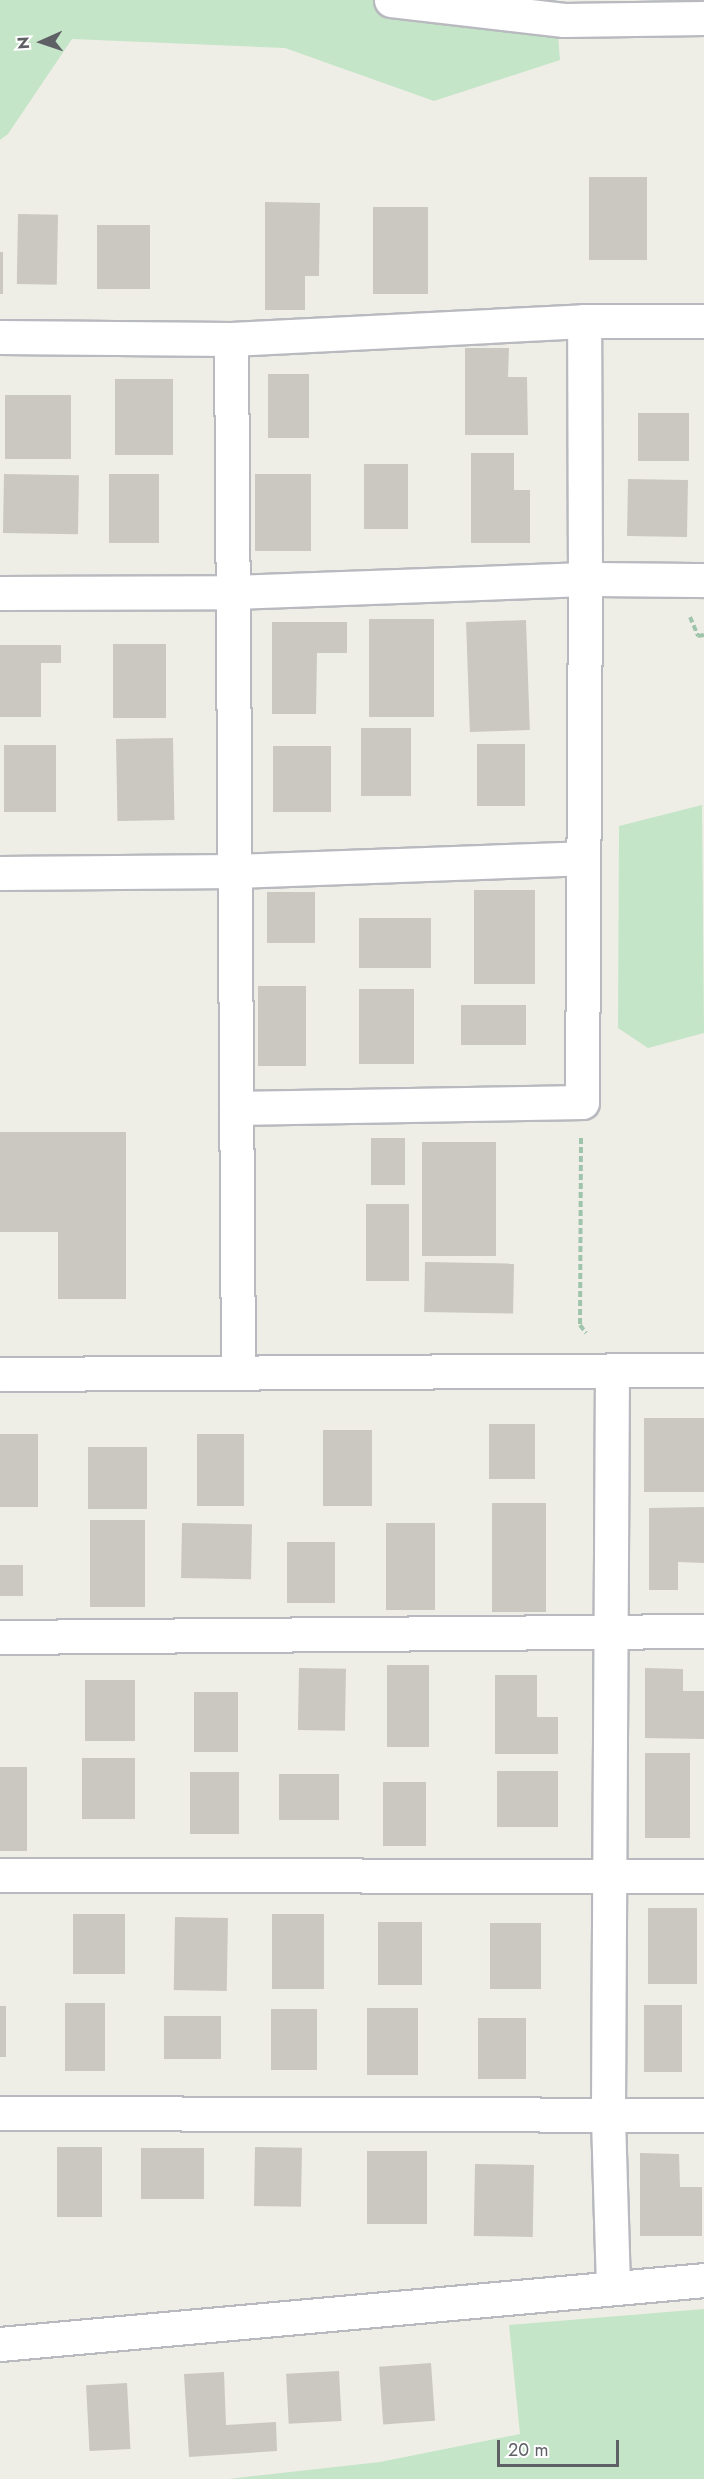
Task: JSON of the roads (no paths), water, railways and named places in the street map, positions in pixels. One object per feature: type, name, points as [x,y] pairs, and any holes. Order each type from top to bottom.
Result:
[{"type":"street","points":[[391,0],[564,20],[704,18]]},
{"type":"street","points":[[0,337],[231,339],[584,321],[704,321]]},
{"type":"street","points":[[236,1108],[582,1102],[584,321]]},
{"type":"street","points":[[231,339],[238,1372]]},
{"type":"street","points":[[0,593],[233,592],[585,579],[704,580]]},
{"type":"street","points":[[0,873],[234,871],[583,858]]},
{"type":"street","points":[[0,1374],[704,1370]]},
{"type":"street","points":[[612,1371],[612,1877],[608,2118],[613,2288]]},
{"type":"street","points":[[0,1637],[704,1631]]},
{"type":"street","points":[[0,1875],[704,1876]]},
{"type":"street","points":[[0,2113],[608,2118],[704,2115]]},
{"type":"street","points":[[0,2344],[704,2280]]}]
